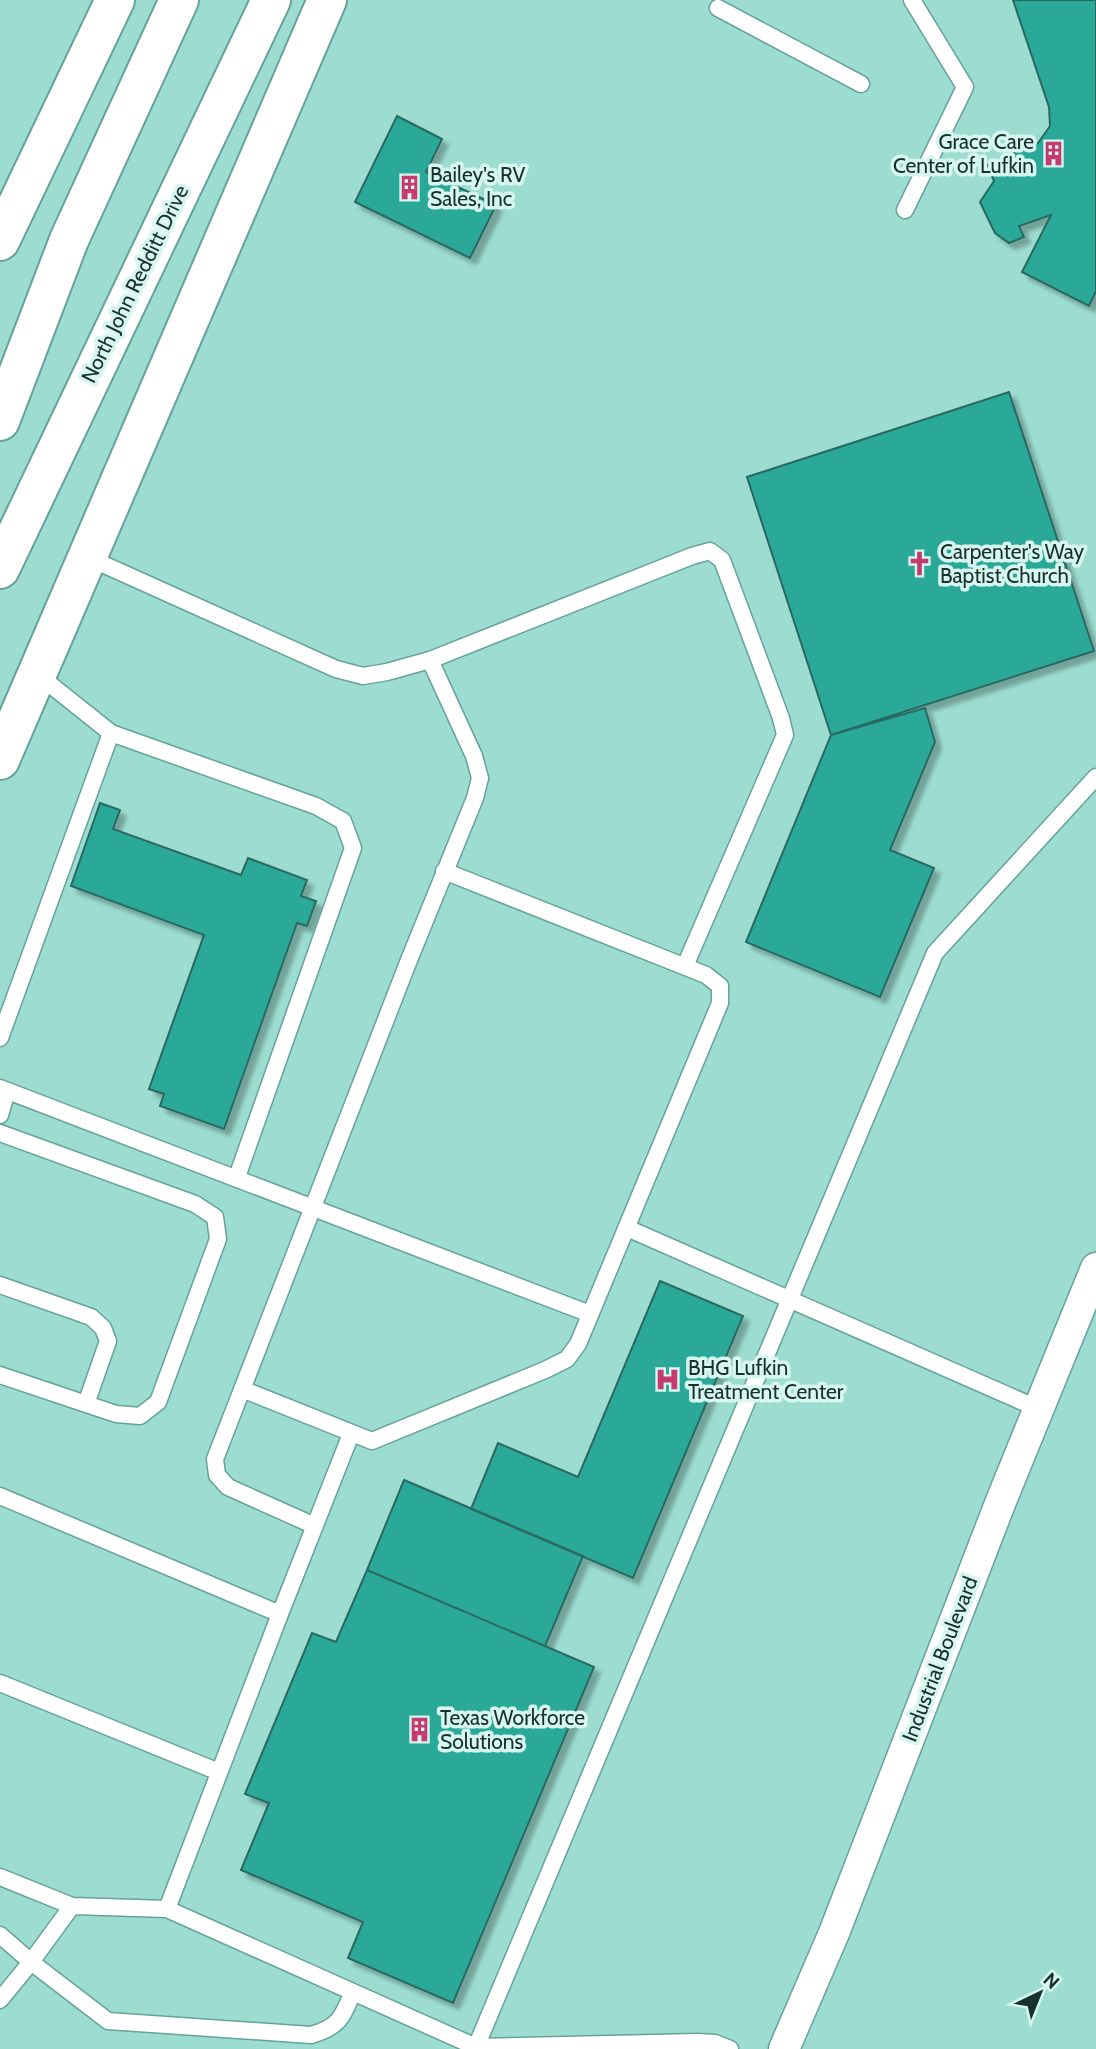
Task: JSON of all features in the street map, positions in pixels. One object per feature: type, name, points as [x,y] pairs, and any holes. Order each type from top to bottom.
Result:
[{"type":"main road","points":[[0,241],[115,0]]},
{"type":"main road","points":[[0,421],[69,240],[179,0]]},
{"type":"main road","name":"North John Redditt Drive","points":[[0,569],[271,0]]},
{"type":"main road","points":[[0,760],[327,0]]},
{"type":"street","name":"Industrial Boulevard","points":[[784,2049],[834,1933],[1001,1501],[1096,1269]]},
{"type":"lane","points":[[905,210],[965,87],[912,0]]},
{"type":"lane","points":[[718,8],[862,84]]},
{"type":"lane","points":[[87,557],[336,669],[363,676],[430,660],[710,551],[722,560],[785,735],[685,966]]},
{"type":"lane","points":[[315,1526],[228,1487],[217,1475],[215,1459],[475,797],[480,778],[474,756],[430,660]]},
{"type":"lane","points":[[37,674],[111,733],[316,806],[343,821],[353,848],[237,1177]]},
{"type":"lane","points":[[0,1038],[111,733]]},
{"type":"lane","points":[[476,2047],[935,953],[1096,777]]},
{"type":"lane","points":[[242,1389],[372,1441],[506,1387],[567,1359],[578,1344],[720,1003],[720,986],[706,975],[444,871]]},
{"type":"lane","points":[[0,1115],[4,1089],[590,1314]]},
{"type":"lane","points":[[0,1133],[195,1204],[215,1217],[218,1239],[158,1402],[140,1416],[116,1414],[0,1375]]},
{"type":"lane","points":[[627,1228],[1039,1409]]},
{"type":"lane","points":[[0,1285],[91,1317],[103,1328],[108,1341],[86,1404]]},
{"type":"lane","points":[[167,1909],[279,1614],[351,1434]]},
{"type":"lane","points":[[0,1496],[279,1614]]},
{"type":"lane","points":[[0,1682],[219,1772]]},
{"type":"lane","points":[[0,1877],[72,1906],[167,1909],[476,2047],[698,2042],[715,2043],[730,2049]]},
{"type":"lane","points":[[0,2000],[72,1906]]},
{"type":"lane","points":[[0,1936],[108,2021],[311,2035],[330,2030],[344,2014],[353,1992]]},
{"type":"building","name":"Grace Care Center of Lufkin","points":[[1013,0],[1096,0],[1096,291],[1089,306],[1022,272],[1051,215],[1019,226],[1024,237],[1009,243],[995,233],[980,202],[994,181],[987,165],[1038,143],[1050,126],[1049,107]]},
{"type":"building","name":"Bailey's RV Sales, Inc","points":[[397,116],[442,139],[426,172],[496,205],[470,258],[355,202]]},
{"type":"building","name":"Carpenter's Way Baptist Church","points":[[1009,392],[1094,651],[831,735],[747,477]]},
{"type":"building","points":[[925,708],[935,742],[890,850],[934,868],[880,997],[746,942],[831,735]]},
{"type":"building","points":[[100,803],[120,810],[113,829],[241,875],[248,858],[307,880],[301,896],[316,901],[307,926],[297,923],[224,1129],[160,1106],[164,1094],[149,1089],[204,935],[71,886]]},
{"type":"building","name":"BHG Lufkin Treatment Center","points":[[660,1281],[743,1316],[633,1578],[471,1509],[498,1443],[578,1477]]},
{"type":"building","points":[[404,1480],[583,1556],[545,1646],[367,1570]]},
{"type":"building","name":"Texas Workforce Solutions","points":[[367,1570],[594,1667],[453,2003],[348,1958],[363,1922],[241,1870],[269,1803],[245,1794],[312,1633],[336,1642]]},
{"type":"place","name":"Grace Care Center of Lufkin","points":[[1054,154]]},
{"type":"place","name":"Bailey's RV Sales, Inc","points":[[410,187]]},
{"type":"place","name":"Carpenter's Way Baptist Church","points":[[920,564]]},
{"type":"place","name":"BHG Lufkin Treatment Center","points":[[668,1380]]},
{"type":"place","name":"Texas Workforce Solutions","points":[[420,1730]]}]
